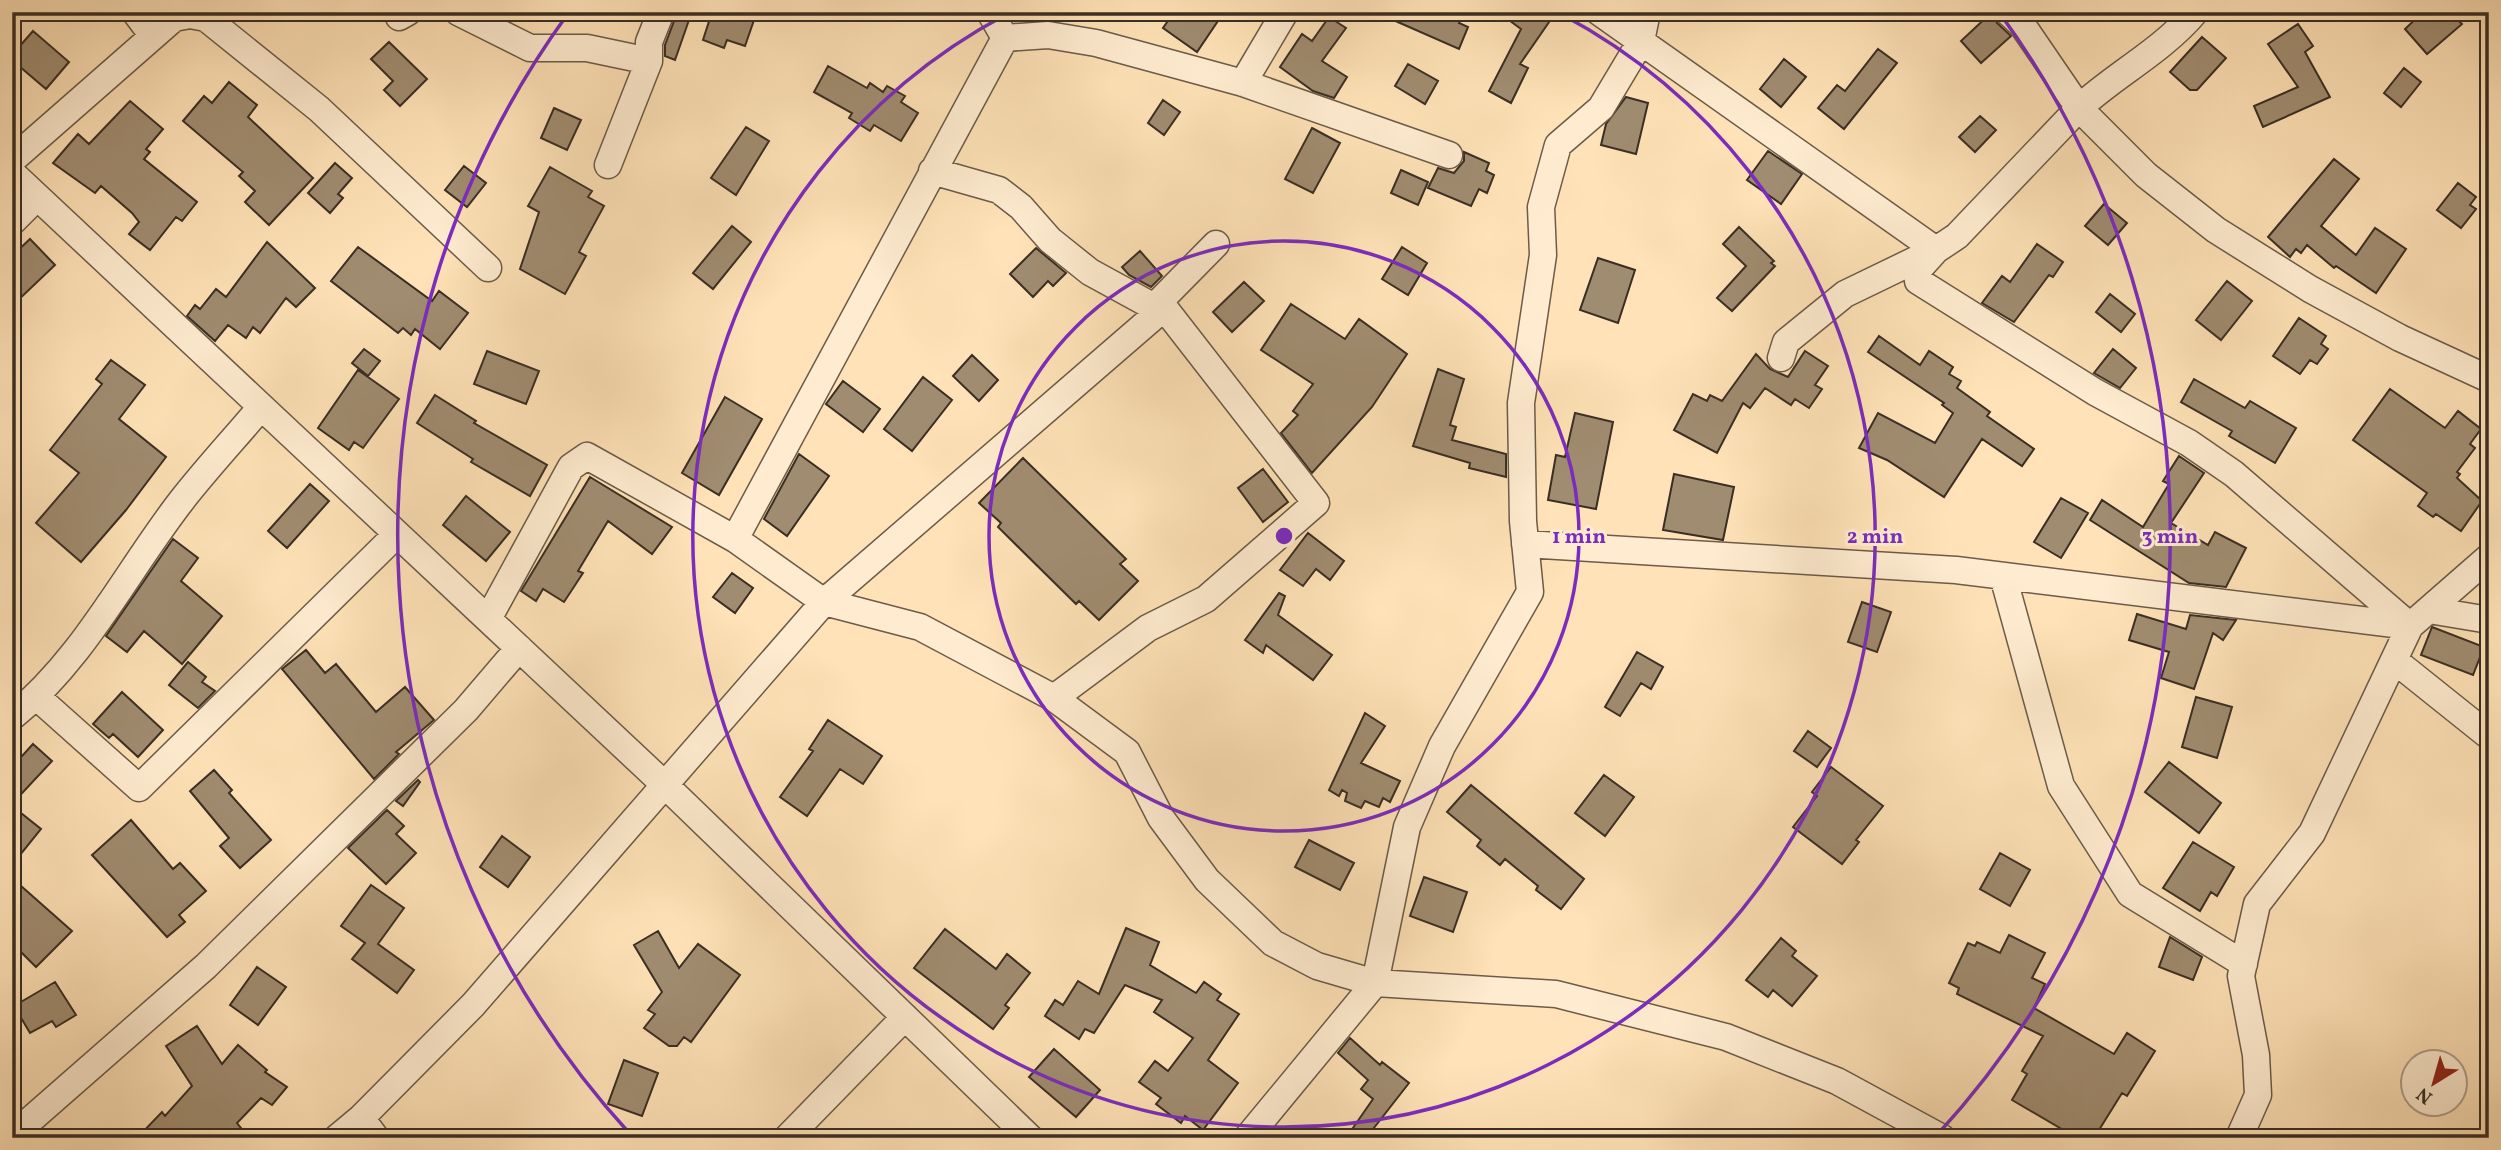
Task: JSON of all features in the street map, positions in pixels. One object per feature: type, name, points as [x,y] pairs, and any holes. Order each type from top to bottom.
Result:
[{"type":"street","points":[[135,12],[153,36]]},
{"type":"street","points":[[458,12],[530,48],[587,48],[649,61]]},
{"type":"street","points":[[608,165],[649,61],[649,41],[662,12]]},
{"type":"street","points":[[1243,83],[1285,12]]},
{"type":"street","points":[[1599,12],[1936,250]]},
{"type":"street","points":[[1247,1138],[1375,982],[1407,827],[1442,746],[1530,592],[1525,544],[1521,403],[1543,254],[1541,207],[1558,145],[1601,108],[1641,41],[1647,12]]},
{"type":"street","points":[[2008,12],[2023,26],[2079,108],[2146,175],[2216,230],[2310,289],[2400,338],[2489,379]]},
{"type":"street","points":[[1782,358],[1786,342],[1845,294],[1936,250],[1957,236],[2098,90],[2151,55],[2196,12]]},
{"type":"street","points":[[12,160],[174,18],[190,15],[206,18],[319,109],[488,268]]},
{"type":"street","points":[[735,539],[932,171],[992,21],[1048,35],[1096,43],[1243,83],[1449,155]]},
{"type":"street","points":[[932,171],[999,190],[1021,207],[1049,240],[1090,272],[1154,307],[1216,244]]},
{"type":"street","points":[[12,173],[666,786],[1030,1138]]},
{"type":"street","points":[[12,222],[37,197]]},
{"type":"street","points":[[1936,250],[1917,271],[1918,281],[2095,392],[2189,443],[2223,466],[2419,618]]},
{"type":"street","points":[[337,1138],[369,1128],[824,602],[1158,313],[1166,310],[1316,503],[1206,599],[1148,628],[1054,698]]},
{"type":"street","points":[[12,717],[37,696],[108,607],[182,501],[261,407]]},
{"type":"street","points":[[488,619],[571,467],[587,456],[735,539],[824,602],[920,627],[1054,698],[1127,752],[1161,818],[1207,880],[1273,943],[1317,966],[1375,982],[1556,994],[1726,1037],[1837,1081],[1942,1138]]},
{"type":"street","points":[[37,696],[139,788],[397,534]]},
{"type":"street","points":[[1525,544],[1956,570],[2419,618],[2489,620]]},
{"type":"street","points":[[2239,1138],[2258,1095],[2256,1055],[2241,976],[2257,904],[2312,833],[2394,660],[2419,618],[2489,557]]},
{"type":"street","points":[[2003,576],[2061,786],[2130,894],[2244,964]]},
{"type":"street","points":[[12,1136],[206,966],[466,710],[519,648]]},
{"type":"street","points":[[2394,660],[2489,736]]},
{"type":"street","points":[[787,1138],[905,1017]]},
{"type":"building","points":[[712,12],[732,12],[754,20],[745,46],[727,40],[724,48],[703,40]]},
{"type":"building","points":[[1174,12],[1224,12],[1197,52],[1163,28]]},
{"type":"building","points":[[1375,12],[1464,12],[1459,23],[1468,27],[1459,49]]},
{"type":"building","points":[[1498,12],[1556,12],[1520,64],[1528,68],[1511,103],[1489,91],[1521,29]]},
{"type":"building","points":[[1992,12],[1997,23],[2011,36],[1981,63],[1961,41]]},
{"type":"building","points":[[2423,12],[2449,12],[2462,24],[2427,54],[2405,29]]},
{"type":"building","points":[[676,16],[689,20],[675,60],[665,56],[665,45]]},
{"type":"building","points":[[1329,17],[1346,28],[1322,61],[1347,77],[1334,98],[1313,91],[1280,67],[1302,34],[1312,41]]},
{"type":"building","points":[[2298,24],[2313,46],[2305,52],[2330,97],[2263,127],[2254,106],[2298,87],[2268,44]]},
{"type":"building","points":[[33,31],[69,62],[46,89],[12,60],[12,55]]},
{"type":"building","points":[[2202,37],[2226,58],[2197,90],[2190,90],[2170,72]]},
{"type":"building","points":[[389,42],[427,79],[400,106],[384,90],[393,81],[371,59]]},
{"type":"building","points":[[1878,49],[1897,63],[1844,129],[1818,108],[1837,85],[1845,91]]},
{"type":"building","points":[[1784,59],[1806,77],[1781,107],[1760,89]]},
{"type":"building","points":[[1408,64],[1438,81],[1425,104],[1395,86]]},
{"type":"building","points":[[828,66],[867,88],[870,83],[883,92],[887,86],[905,96],[901,102],[918,113],[901,141],[874,125],[870,131],[849,118],[852,113],[814,92]]},
{"type":"building","points":[[2404,68],[2421,82],[2401,107],[2384,93]]},
{"type":"building","points":[[229,82],[257,105],[248,117],[313,178],[269,225],[245,202],[255,191],[239,176],[243,172],[183,121],[204,96],[212,103]]},
{"type":"building","points":[[1626,97],[1648,103],[1636,154],[1601,145],[1606,124]]},
{"type":"building","points":[[1163,100],[1180,112],[1164,135],[1148,123]]},
{"type":"building","points":[[130,101],[163,129],[146,149],[150,152],[144,159],[197,202],[182,221],[176,217],[150,250],[129,234],[139,222],[132,213],[101,186],[95,193],[53,163],[78,134],[89,144]]},
{"type":"building","points":[[554,108],[581,120],[567,150],[541,138]]},
{"type":"building","points":[[1980,116],[1996,130],[1975,152],[1959,137]]},
{"type":"building","points":[[746,127],[769,141],[736,195],[711,178]]},
{"type":"building","points":[[1312,128],[1340,143],[1313,193],[1285,179]]},
{"type":"building","points":[[1768,151],[1802,174],[1781,204],[1747,180]]},
{"type":"building","points":[[1464,152],[1489,163],[1486,171],[1494,175],[1487,193],[1479,189],[1471,206],[1428,188],[1438,168],[1454,173],[1464,161]]},
{"type":"building","points":[[2334,159],[2359,179],[2321,226],[2356,255],[2375,228],[2406,249],[2376,293],[2336,266],[2334,268],[2307,245],[2301,253],[2296,249],[2290,257],[2268,237]]},
{"type":"building","points":[[335,163],[352,178],[338,194],[343,198],[330,213],[308,193]]},
{"type":"building","points":[[464,166],[486,183],[467,207],[445,190]]},
{"type":"building","points":[[550,167],[592,191],[588,197],[604,206],[579,252],[586,256],[565,294],[520,269],[539,212],[528,206]]},
{"type":"building","points":[[1401,170],[1428,182],[1418,205],[1391,193]]},
{"type":"building","points":[[2458,183],[2476,197],[2470,205],[2476,209],[2461,228],[2437,210]]},
{"type":"building","points":[[2104,204],[2127,223],[2108,245],[2085,226]]},
{"type":"building","points":[[732,226],[751,242],[713,289],[693,273]]},
{"type":"building","points":[[1739,227],[1774,261],[1771,263],[1775,266],[1732,311],[1717,298],[1746,266],[1723,244]]},
{"type":"building","points":[[30,239],[55,265],[12,306],[12,256]]},
{"type":"building","points":[[267,242],[315,288],[296,307],[286,298],[260,333],[253,327],[246,338],[228,325],[215,341],[187,316],[195,305],[200,309],[216,289],[226,297]]},
{"type":"building","points":[[2037,244],[2063,262],[2053,277],[2049,275],[2014,322],[1982,303],[2002,276],[2010,282]]},
{"type":"building","points":[[358,247],[432,301],[439,291],[468,313],[440,349],[415,329],[411,335],[403,328],[398,333],[331,281]]},
{"type":"building","points":[[1402,247],[1427,263],[1408,295],[1382,279]]},
{"type":"building","points":[[1036,248],[1066,273],[1053,286],[1048,281],[1033,297],[1010,274]]},
{"type":"building","points":[[1140,251],[1162,276],[1151,287],[1129,275],[1122,267]]},
{"type":"building","points":[[1598,258],[1635,270],[1618,323],[1580,310]]},
{"type":"building","points":[[2227,281],[2252,301],[2221,340],[2196,320]]},
{"type":"building","points":[[1244,282],[1264,301],[1232,332],[1213,312]]},
{"type":"building","points":[[2110,294],[2135,314],[2121,332],[2096,312]]},
{"type":"building","points":[[1291,304],[1345,339],[1359,319],[1407,354],[1372,407],[1312,473],[1281,433],[1298,415],[1293,411],[1313,384],[1261,350]]},
{"type":"building","points":[[2299,318],[2326,336],[2321,344],[2328,349],[2317,364],[2310,360],[2300,374],[2273,356]]},
{"type":"building","points":[[1879,336],[1920,365],[1929,351],[1953,367],[1949,374],[1961,381],[1957,388],[1990,412],[1987,416],[2034,449],[2022,466],[1982,439],[1944,497],[1887,460],[1859,448],[1878,413],[1935,443],[1953,413],[1942,405],[1944,403],[1868,352]]},
{"type":"building","points":[[364,349],[380,361],[368,376],[352,363]]},
{"type":"building","points":[[2113,349],[2136,368],[2120,388],[2094,373]]},
{"type":"building","points":[[487,351],[539,371],[526,404],[474,384]]},
{"type":"building","points":[[1805,351],[1828,366],[1815,385],[1822,389],[1809,408],[1795,399],[1791,405],[1765,388],[1750,408],[1743,403],[1717,453],[1674,430],[1693,394],[1707,401],[1710,395],[1722,401],[1756,354],[1770,369],[1788,377]]},
{"type":"building","points":[[972,355],[998,380],[979,401],[953,376]]},
{"type":"building","points":[[111,360],[145,385],[119,419],[166,457],[126,510],[81,562],[36,523],[79,473],[50,450],[102,384],[96,379]]},
{"type":"building","points":[[1438,369],[1464,379],[1450,425],[1456,427],[1452,440],[1506,454],[1506,477],[1469,468],[1470,463],[1413,446]]},
{"type":"building","points":[[358,370],[399,399],[363,448],[354,442],[349,450],[318,428]]},
{"type":"building","points":[[923,377],[952,400],[912,451],[884,429]]},
{"type":"building","points":[[2194,379],[2245,408],[2250,401],[2296,428],[2275,463],[2229,436],[2232,431],[2181,402]]},
{"type":"building","points":[[843,381],[880,409],[863,432],[826,404]]},
{"type":"building","points":[[2390,389],[2445,428],[2458,411],[2481,429],[2470,444],[2475,448],[2457,472],[2460,474],[2457,478],[2482,501],[2461,531],[2436,514],[2433,517],[2418,506],[2427,493],[2353,440]]},
{"type":"building","points":[[435,395],[476,421],[474,423],[547,465],[530,496],[471,462],[473,459],[417,423]]},
{"type":"building","points":[[725,397],[762,419],[719,495],[682,473]]},
{"type":"building","points":[[1575,413],[1613,422],[1596,509],[1548,500],[1556,455],[1565,457]]},
{"type":"building","points":[[799,454],[829,476],[787,536],[764,519]]},
{"type":"building","points":[[2179,456],[2204,473],[2171,523],[2208,545],[2215,532],[2246,548],[2226,587],[2189,583],[2090,520],[2102,500],[2143,527],[2169,484],[2163,481]]},
{"type":"building","points":[[1023,458],[1126,559],[1120,564],[1138,581],[1099,620],[1079,601],[1076,604],[998,527],[1001,523],[979,503]]},
{"type":"building","points":[[1263,469],[1288,502],[1263,522],[1238,488]]},
{"type":"building","points":[[1674,474],[1734,487],[1723,540],[1663,530]]},
{"type":"building","points":[[590,477],[672,527],[652,554],[608,521],[578,571],[583,573],[564,602],[543,589],[536,601],[521,591]]},
{"type":"building","points":[[310,484],[329,501],[287,548],[268,531]]},
{"type":"building","points":[[466,496],[510,532],[486,561],[443,525]]},
{"type":"building","points":[[2061,498],[2088,513],[2061,558],[2034,542]]},
{"type":"building","points":[[1308,533],[1344,561],[1330,580],[1316,569],[1303,586],[1280,570]]},
{"type":"building","points":[[173,539],[198,558],[181,581],[222,616],[182,664],[144,631],[127,652],[106,636]]},
{"type":"building","points":[[732,573],[753,588],[735,613],[713,597]]},
{"type":"building","points":[[1279,593],[1285,596],[1278,615],[1332,655],[1313,680],[1266,645],[1263,653],[1245,640]]},
{"type":"building","points":[[1862,602],[1891,612],[1877,652],[1848,642]]},
{"type":"building","points":[[2137,614],[2186,629],[2190,615],[2236,620],[2223,640],[2213,633],[2194,689],[2161,678],[2169,652],[2129,640]]},
{"type":"building","points":[[2432,627],[2484,647],[2473,675],[2421,655]]},
{"type":"building","points":[[306,650],[325,673],[336,664],[376,712],[405,687],[434,720],[396,752],[399,754],[374,779],[282,669]]},
{"type":"building","points":[[1637,652],[1663,667],[1651,689],[1641,683],[1620,716],[1605,707]]},
{"type":"building","points":[[188,662],[206,677],[202,682],[215,691],[198,708],[169,685]]},
{"type":"building","points":[[122,692],[163,730],[138,757],[113,734],[109,738],[93,724]]},
{"type":"building","points":[[2196,697],[2232,707],[2217,758],[2182,747]]},
{"type":"building","points":[[1365,713],[1385,726],[1361,763],[1400,781],[1390,802],[1383,798],[1379,807],[1365,801],[1361,808],[1345,801],[1347,793],[1342,790],[1339,796],[1329,790]]},
{"type":"building","points":[[828,720],[882,756],[863,784],[840,769],[807,816],[780,797],[813,751],[809,749]]},
{"type":"building","points":[[1808,731],[1831,748],[1817,767],[1794,751]]},
{"type":"building","points":[[33,744],[52,761],[12,804],[12,767]]},
{"type":"building","points":[[2169,762],[2221,803],[2199,833],[2145,792]]},
{"type":"building","points":[[1831,767],[1883,806],[1856,840],[1859,842],[1842,864],[1793,827],[1817,796],[1812,792]]},
{"type":"building","points":[[214,770],[232,790],[229,793],[271,840],[240,868],[220,846],[229,838],[190,791]]},
{"type":"building","points":[[1604,775],[1634,797],[1605,836],[1575,813]]},
{"type":"building","points":[[418,780],[420,782],[403,806],[396,801]]},
{"type":"building","points":[[1471,785],[1584,879],[1561,909],[1536,890],[1538,886],[1505,859],[1500,865],[1477,846],[1481,840],[1447,812]]},
{"type":"building","points":[[387,810],[404,826],[396,834],[416,853],[386,884],[348,848]]},
{"type":"building","points":[[21,813],[41,829],[12,865],[12,823]]},
{"type":"building","points":[[131,820],[173,869],[180,863],[206,891],[179,915],[185,922],[167,937],[92,855]]},
{"type":"building","points":[[502,836],[530,857],[508,887],[480,867]]},
{"type":"building","points":[[1309,840],[1354,863],[1340,890],[1295,867]]},
{"type":"building","points":[[2193,842],[2234,867],[2217,896],[2211,892],[2200,911],[2163,888]]},
{"type":"building","points":[[2000,853],[2030,870],[2010,906],[1980,889]]},
{"type":"building","points":[[1424,877],[1467,892],[1453,932],[1410,916]]},
{"type":"building","points":[[12,878],[72,931],[36,967],[12,943]]},
{"type":"building","points":[[371,885],[404,908],[378,944],[414,970],[397,993],[352,959],[365,943],[341,926]]},
{"type":"building","points":[[1126,928],[1159,942],[1150,965],[1196,993],[1204,982],[1221,994],[1217,1000],[1239,1014],[1208,1060],[1238,1083],[1203,1130],[1185,1116],[1181,1123],[1156,1104],[1161,1098],[1139,1082],[1155,1061],[1168,1071],[1193,1038],[1154,1012],[1162,1000],[1125,985],[1094,1033],[1085,1029],[1079,1039],[1045,1016],[1055,1000],[1063,1005],[1078,981],[1099,994]]},
{"type":"building","points":[[945,929],[996,969],[1007,954],[1030,973],[1005,1005],[1009,1008],[993,1029],[914,968]]},
{"type":"building","points":[[658,931],[679,968],[698,944],[740,975],[691,1042],[684,1037],[677,1046],[669,1046],[644,1028],[655,1014],[648,1010],[662,992],[634,945]]},
{"type":"building","points":[[2009,935],[2045,953],[2032,978],[2045,984],[2034,1008],[2114,1054],[2127,1033],[2155,1051],[2127,1096],[2122,1093],[2094,1138],[2077,1138],[2012,1100],[2027,1074],[2022,1071],[2043,1036],[1957,994],[1959,988],[1949,983],[1968,943],[1975,946],[1977,942],[2000,953]]},
{"type":"building","points":[[2170,937],[2202,957],[2193,980],[2159,967]]},
{"type":"building","points":[[1781,938],[1796,951],[1792,956],[1817,976],[1792,1006],[1773,990],[1768,997],[1746,980]]},
{"type":"building","points":[[257,967],[286,987],[258,1025],[230,1005]]},
{"type":"building","points":[[55,982],[76,1015],[56,1027],[52,1021],[30,1033],[14,1006]]},
{"type":"building","points":[[197,1026],[222,1064],[238,1045],[267,1070],[265,1072],[287,1087],[272,1105],[261,1098],[237,1123],[249,1138],[137,1138],[162,1112],[165,1116],[192,1086],[166,1046]]},
{"type":"building","points":[[1350,1038],[1380,1065],[1382,1062],[1409,1083],[1366,1138],[1346,1138],[1373,1099],[1361,1089],[1368,1080],[1338,1053]]},
{"type":"building","points":[[1054,1049],[1100,1090],[1076,1117],[1029,1077]]},
{"type":"building","points":[[624,1060],[658,1073],[642,1116],[608,1104]]}]
